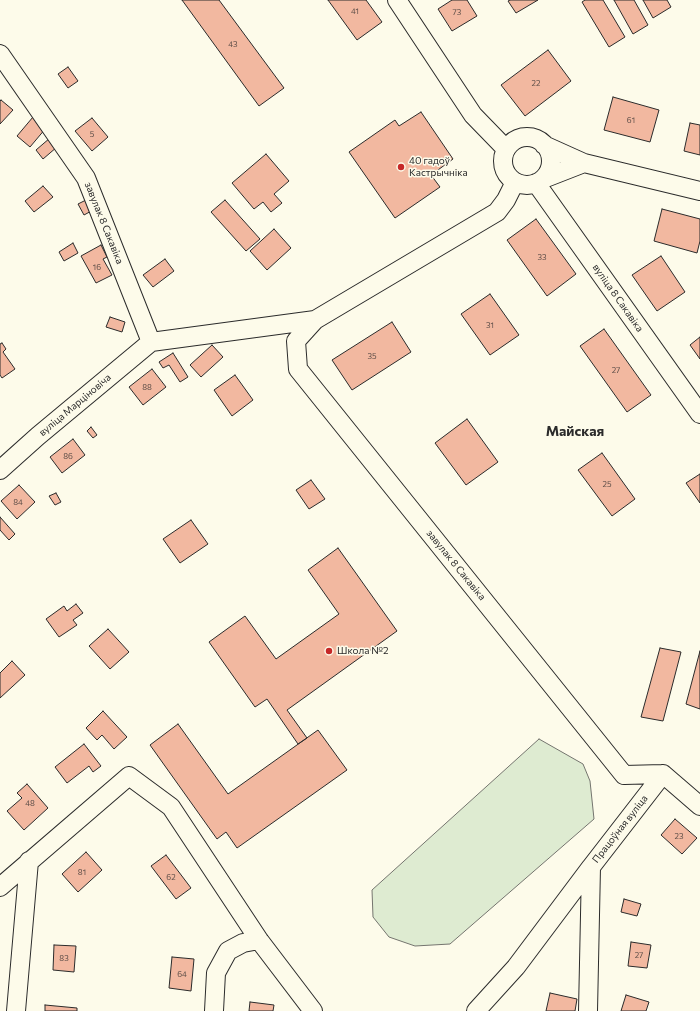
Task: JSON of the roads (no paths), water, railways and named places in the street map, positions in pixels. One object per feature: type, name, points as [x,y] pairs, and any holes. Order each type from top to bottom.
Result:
[{"type":"street","points":[[397,0],[473,115],[506,149]]},
{"type":"street","name":"завулак 8 Сакавіка","points":[[0,54],[86,178],[151,342]]},
{"type":"street","points":[[584,163],[529,185],[522,185],[514,182],[505,171],[503,156],[510,144],[517,139],[532,138],[584,163],[700,191]]},
{"type":"street","points":[[539,181],[547,173],[550,166],[548,151],[544,145]]},
{"type":"street","name":"вуліца 8 Сакавіка","points":[[539,181],[700,414]]},
{"type":"street","points":[[151,342],[315,320],[497,212],[506,200],[514,182]]},
{"type":"street","name":"завулак 8 Сакавіка","points":[[315,320],[296,341],[298,369],[624,775],[663,774]]},
{"type":"street","name":"вуліца Марціновіча","points":[[0,470],[44,431],[151,342]]},
{"type":"street","points":[[663,774],[700,806]]},
{"type":"street","name":"Працоўная вуліца","points":[[588,1011],[591,867],[663,774]]},
{"type":"street","points":[[0,887],[129,776],[171,807],[259,940],[313,1011]]},
{"type":"street","points":[[16,1011],[29,861]]},
{"type":"street","points":[[476,1011],[516,968],[591,867]]},
{"type":"street","points":[[214,1011],[216,973],[228,951],[243,943],[259,940]]},
{"type":"place","name":"40 гадоў Кастрычніка","points":[[401,167]]},
{"type":"place","name":"Школа №2","points":[[329,651]]},
{"type":"district","name":"Майская","points":[[575,431]]}]
